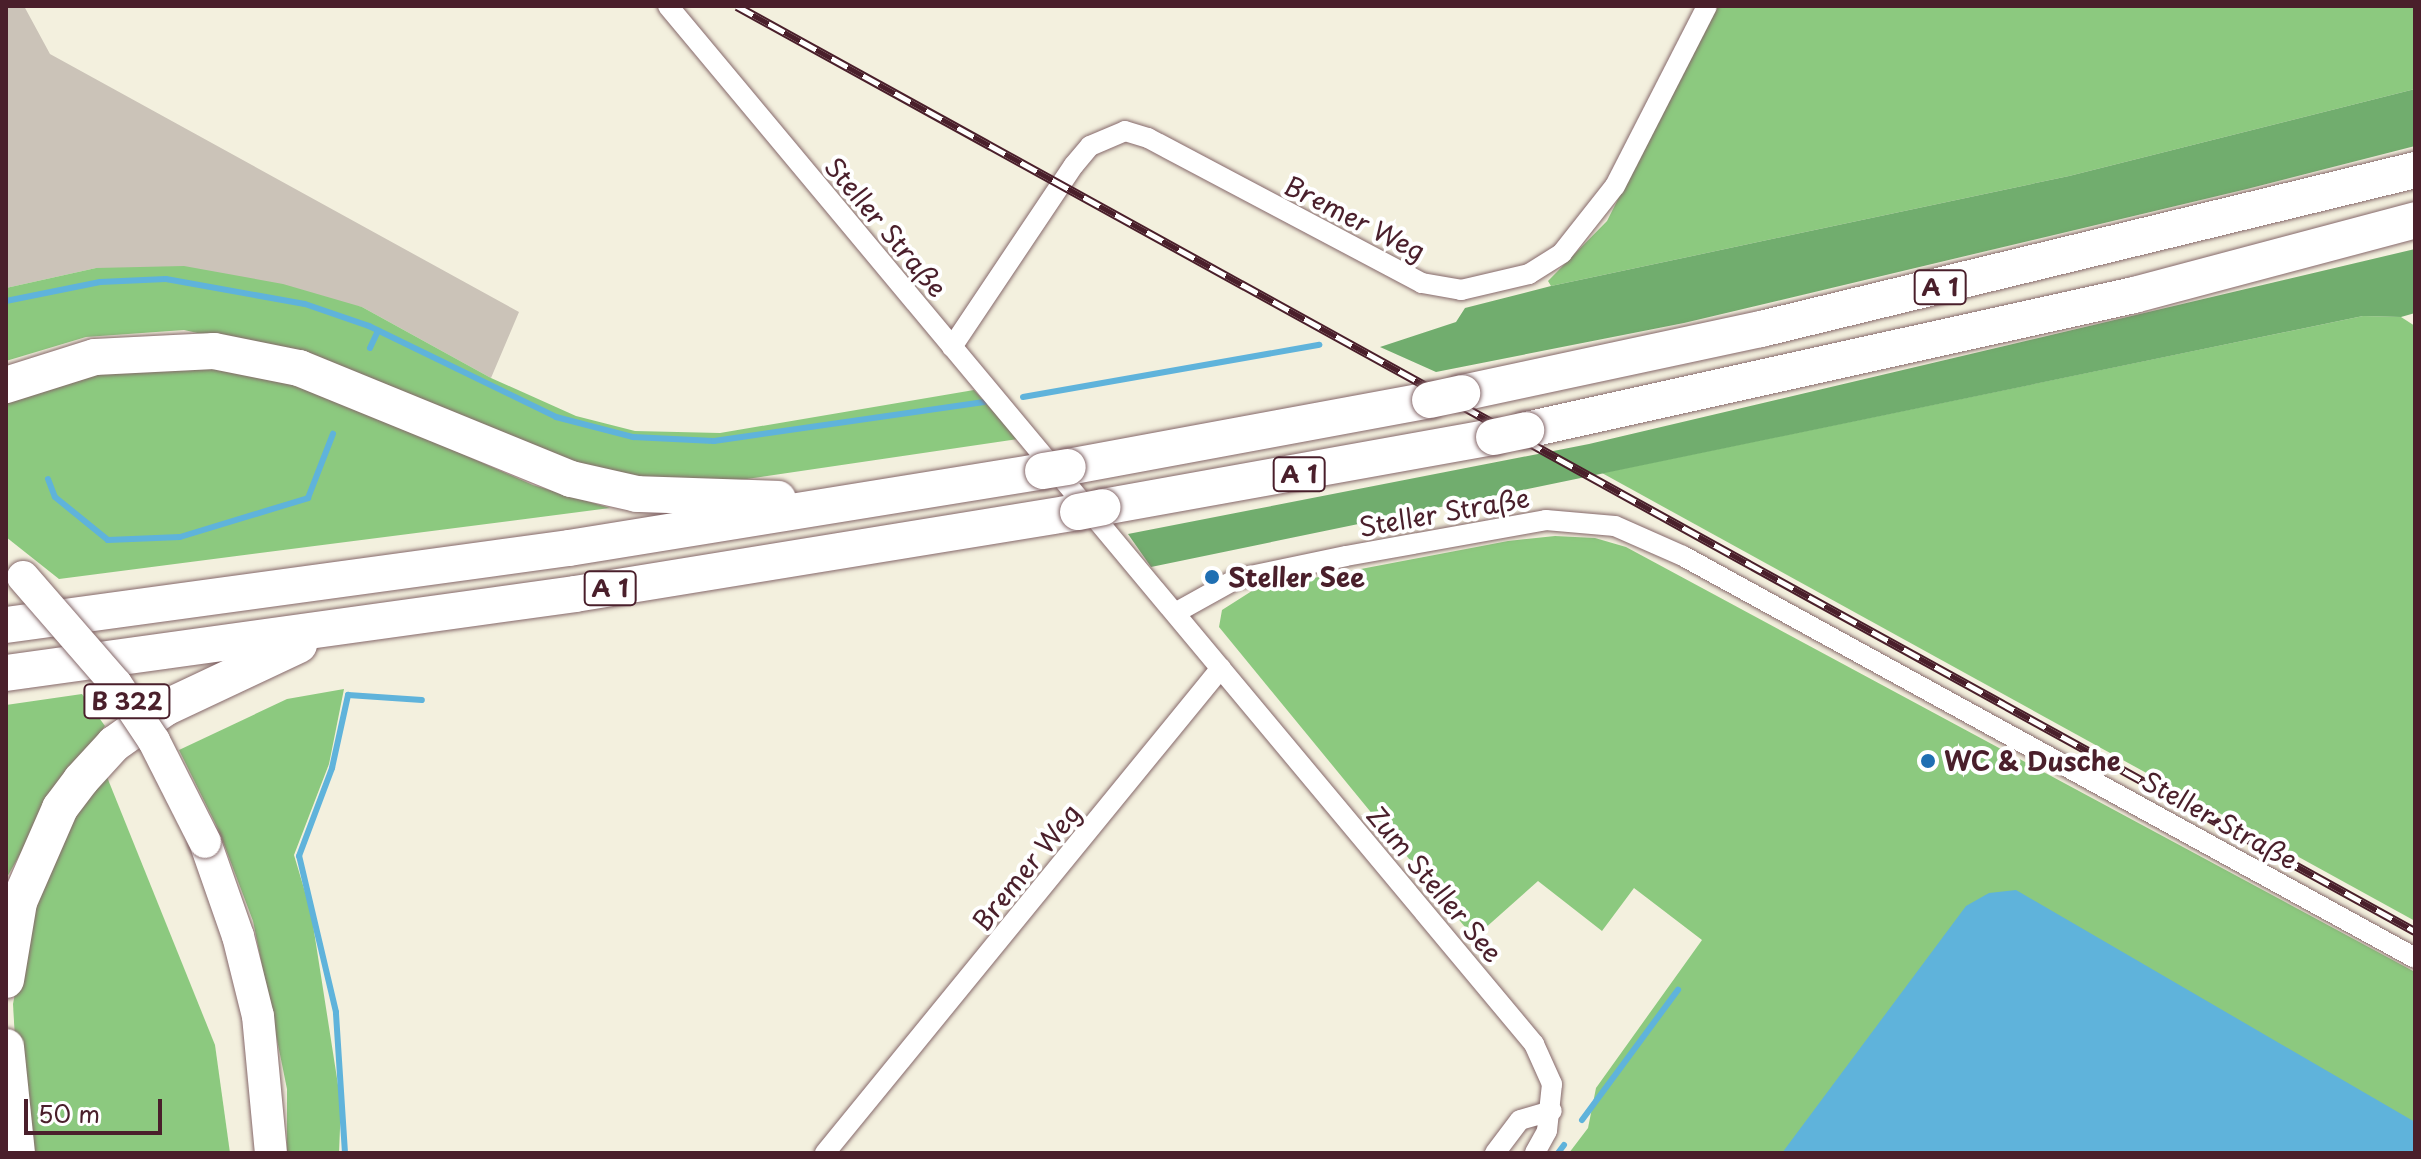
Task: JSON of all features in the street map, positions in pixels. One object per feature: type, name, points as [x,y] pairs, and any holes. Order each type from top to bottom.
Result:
[{"type":"highway","name":"A 1","points":[[6,625],[864,502],[1446,396],[1806,318],[2415,170]]},
{"type":"highway","name":"A 1","points":[[6,673],[345,626],[1090,510],[1510,434],[2134,295],[2415,220]]},
{"type":"highway","points":[[6,385],[95,357],[214,351],[299,368],[501,453],[624,491],[864,502]]},
{"type":"highway","points":[[6,980],[19,902],[42,843],[60,808],[114,744],[165,708],[345,626]]},
{"type":"highway","points":[[6,1047],[17,1153]]},
{"type":"main road","name":"B 322","points":[[15,569],[116,684],[154,741],[205,842],[253,992],[271,1153]]},
{"type":"street","name":"Steller Straße","points":[[668,6],[1175,613],[1236,579],[1346,556],[1546,520],[1615,526],[1683,556],[2415,958]]},
{"type":"street","name":"Bremer Weg","points":[[952,347],[1074,165],[1090,146],[1125,131],[1148,138],[1422,283],[1461,290],[1529,274],[1562,253],[1615,186],[1707,6]]},
{"type":"street","points":[[1175,613],[1221,668]]},
{"type":"street","name":"Bremer Weg","points":[[825,1153],[1221,668]]},
{"type":"street","name":"Zum Steller See","points":[[1221,668],[1534,1044],[1552,1084],[1552,1111],[1535,1153]]},
{"type":"street","points":[[1495,1153],[1520,1120],[1552,1111]]},
{"type":"shaded area","points":[[6,6],[24,6],[50,54],[519,312],[491,378],[362,307],[96,268],[6,288]]},
{"type":"green space","points":[[1715,6],[2415,6],[2415,89],[2069,176],[1551,286],[1548,281],[1607,221]]},
{"type":"green space","points":[[2415,89],[2415,146],[2247,189],[1684,323],[1436,372],[1380,347],[1456,322],[1465,308],[1551,286],[2069,176]]},
{"type":"green space","points":[[2415,249],[2415,313],[2401,317],[2363,316],[1151,567],[1128,534],[1589,444]]},
{"type":"green space","points":[[184,266],[283,284],[362,307],[491,378],[576,416],[635,431],[720,433],[974,390],[1018,439],[740,480],[649,484],[561,465],[279,351],[184,330],[86,337],[6,361],[6,288],[96,268]]},
{"type":"green space","points":[[2363,316],[2401,317],[2415,326],[2415,921],[1602,473]]},
{"type":"green space","points":[[136,362],[240,369],[324,393],[533,485],[610,508],[59,579],[6,537],[6,398]]},
{"type":"green space","points":[[1555,536],[1595,538],[1626,547],[2415,972],[2415,1153],[1569,1153],[1588,1128],[1596,1088],[1702,940],[1634,888],[1602,931],[1538,881],[1474,938],[1219,627],[1222,610],[1255,589],[1508,541]]},
{"type":"green space","points":[[344,689],[329,764],[294,855],[311,912],[341,1104],[339,1153],[287,1153],[287,1089],[253,921],[219,831],[179,750],[287,699]]},
{"type":"green space","points":[[82,694],[105,726],[48,805],[6,879],[6,705]]},
{"type":"green space","points":[[105,772],[215,1045],[230,1153],[34,1153],[17,1074],[13,1004],[35,888],[66,827]]},
{"type":"water","points":[[2016,890],[2415,1122],[2415,1153],[1782,1153],[1966,906],[1989,893]]},
{"type":"waterway","points":[[6,301],[100,282],[166,279],[305,304],[369,326],[556,417],[633,437],[714,441],[984,402]]},
{"type":"waterway","points":[[370,348],[378,331]]},
{"type":"waterway","points":[[1023,397],[1319,345]]},
{"type":"waterway","points":[[48,479],[55,497],[108,540],[180,537],[308,498],[333,434]]},
{"type":"waterway","points":[[345,1153],[336,1012],[299,856],[332,768],[348,695],[422,700]]},
{"type":"waterway","points":[[1582,1120],[1678,990]]},
{"type":"waterway","points":[[1558,1153],[1564,1145]]},
{"type":"railway","points":[[737,6],[2415,931]]},
{"type":"place","name":"Steller See","points":[[1212,577]]},
{"type":"place","name":"WC & Dusche","points":[[1928,761]]}]
